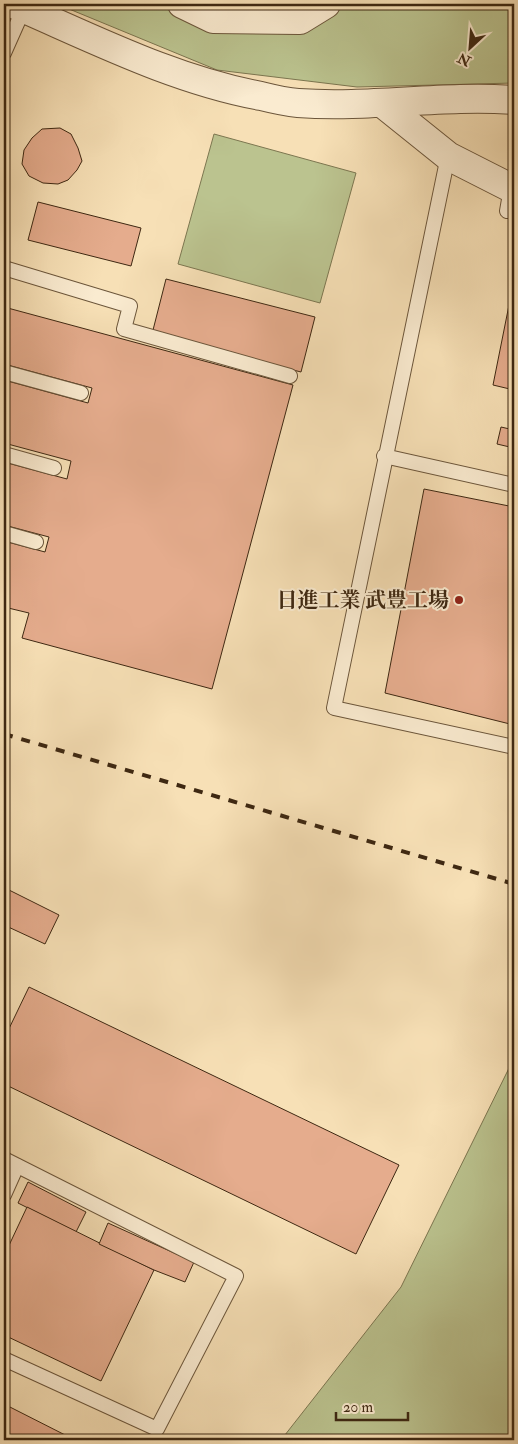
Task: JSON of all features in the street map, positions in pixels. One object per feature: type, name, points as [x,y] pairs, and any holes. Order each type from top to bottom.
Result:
[{"type":"street","points":[[182,4],[213,19],[300,20],[326,4]]},
{"type":"street","points":[[18,6],[138,59],[227,90],[297,103],[382,103],[492,98],[514,100]]},
{"type":"street","points":[[382,103],[448,156],[513,195]]},
{"type":"lane","points":[[4,53],[18,6]]},
{"type":"lane","points":[[448,156],[384,456],[334,708],[514,747]]},
{"type":"lane","points":[[4,268],[130,306],[124,329],[290,376]]},
{"type":"lane","points":[[4,372],[81,393]]},
{"type":"lane","points":[[4,454],[54,468]]},
{"type":"lane","points":[[384,456],[514,485]]},
{"type":"lane","points":[[4,533],[36,542]]},
{"type":"lane","points":[[4,1159],[236,1276],[157,1429],[4,1359]]},
{"type":"lane","points":[[4,1195],[17,1166]]},
{"type":"green space","points":[[57,4],[514,4],[514,83],[357,87],[217,70]]},
{"type":"green space","points":[[214,134],[356,173],[320,303],[178,264]]},
{"type":"green space","points":[[514,1058],[514,1440],[281,1440],[401,1287]]},
{"type":"building","points":[[60,128],[71,134],[82,161],[68,180],[58,184],[43,183],[29,176],[22,164],[24,150],[32,138],[42,129]]},
{"type":"building","points":[[38,202],[141,228],[131,266],[28,240]]},
{"type":"building","points":[[166,279],[315,317],[301,372],[152,334]]},
{"type":"building","points":[[514,286],[514,390],[493,385]]},
{"type":"building","points":[[4,307],[293,385],[212,689],[22,638],[29,613],[4,607],[4,541],[45,552],[49,537],[4,525],[4,462],[67,479],[71,461],[4,443],[4,380],[88,403],[92,388],[4,364]]},
{"type":"building","points":[[501,427],[514,430],[514,448],[497,444]]},
{"type":"building","name":"日進工業 武豊工場","points":[[424,489],[514,507],[514,725],[385,693]]},
{"type":"building","points":[[7,889],[59,915],[45,944],[4,925],[4,895]]},
{"type":"building","points":[[29,987],[399,1165],[356,1254],[4,1084],[4,1039]]},
{"type":"building","points":[[28,1182],[86,1212],[76,1232],[18,1203]]},
{"type":"building","points":[[27,1207],[154,1270],[101,1381],[4,1335],[4,1256]]},
{"type":"building","points":[[108,1223],[194,1262],[185,1282],[154,1270],[99,1244]]},
{"type":"building","points":[[4,1404],[75,1440],[4,1440]]},
{"type":"railway","points":[[4,734],[514,884]]},
{"type":"place","name":"日進工業 武豊工場","points":[[459,600]]}]
